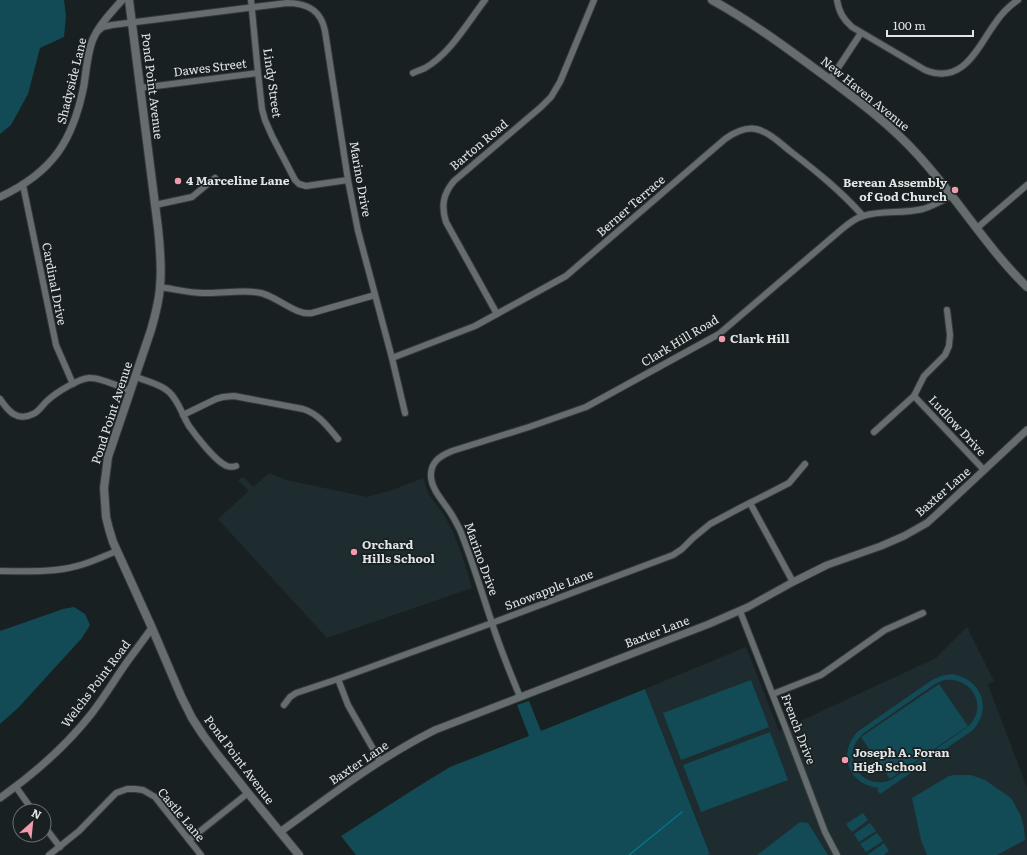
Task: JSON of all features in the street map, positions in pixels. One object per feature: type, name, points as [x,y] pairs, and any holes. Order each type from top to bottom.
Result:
[{"type":"main road","name":"Pond Point Avenue","points":[[129,0],[160,258],[160,287],[151,330],[108,457],[104,488],[106,517],[113,542],[152,628],[180,696],[192,718],[217,754],[299,855]]},
{"type":"main road","name":"New Haven Avenue","points":[[712,0],[755,25],[779,42],[876,115],[905,141],[928,167],[995,252],[1027,287]]},
{"type":"street","name":"Shadyside Lane","points":[[0,197],[23,185],[47,166],[61,150],[79,109],[92,42],[96,33],[106,19],[122,0]]},
{"type":"street","name":"Lindy Street","points":[[251,0],[262,109],[272,136],[297,182],[302,186],[348,180]]},
{"type":"street","points":[[413,73],[425,68],[439,58],[485,0]]},
{"type":"street","name":"Barton Road","points":[[497,314],[446,222],[443,208],[445,194],[454,181],[551,97],[564,72],[594,0]]},
{"type":"street","points":[[838,0],[839,8],[845,21],[861,33],[925,70],[938,74],[957,70],[972,58],[1008,3],[1018,0]]},
{"type":"street","name":"Marino Drive","points":[[132,22],[287,3],[299,4],[311,8],[321,19],[325,31],[348,180],[358,231],[405,413]]},
{"type":"street","name":"Shadyside Lane","points":[[96,33],[106,26],[132,22]]},
{"type":"street","points":[[830,80],[861,33]]},
{"type":"street","name":"Dawes Street","points":[[140,88],[258,73]]},
{"type":"street","name":"Berner Terrace","points":[[392,358],[475,326],[566,276],[725,139],[744,129],[758,130],[771,136],[830,183],[849,200],[863,216]]},
{"type":"street","points":[[154,205],[192,197],[214,178]]},
{"type":"street","name":"Cardinal Drive","points":[[23,185],[56,345],[73,384]]},
{"type":"street","points":[[977,228],[1027,185]]},
{"type":"street","name":"Clark Hill Road","points":[[441,456],[452,451],[529,427],[586,407],[718,334],[849,223],[863,216],[922,209],[951,196]]},
{"type":"street","points":[[160,287],[201,294],[262,293],[271,296],[299,312],[306,314],[375,295]]},
{"type":"street","points":[[874,432],[914,396],[924,376],[942,360],[948,350],[950,336],[946,310]]},
{"type":"street","points":[[136,377],[157,384],[169,391],[174,397],[190,427],[213,454],[226,466],[236,466]]},
{"type":"street","points":[[0,399],[6,409],[11,413],[18,416],[25,416],[34,414],[49,399],[60,391],[84,379],[95,378],[131,391]]},
{"type":"street","points":[[183,415],[216,398],[234,396],[310,411],[316,414],[338,439]]},
{"type":"street","name":"Ludlow Drive","points":[[914,396],[984,470]]},
{"type":"street","name":"Baxter Lane","points":[[280,832],[380,761],[435,730],[709,624],[740,611],[827,565],[881,546],[904,536],[927,523],[1027,430]]},
{"type":"street","name":"Marino Drive","points":[[441,456],[433,465],[431,478],[436,491],[457,523],[464,539],[492,624],[520,697]]},
{"type":"street","name":"Snowapple Lane","points":[[284,705],[290,697],[296,693],[492,624],[673,555],[710,524],[789,483],[805,464]]},
{"type":"street","points":[[750,503],[793,582]]},
{"type":"street","points":[[0,571],[63,569],[76,566],[117,551]]},
{"type":"street","name":"French Drive","points":[[740,611],[825,832],[837,855]]},
{"type":"street","points":[[773,694],[821,675],[885,630],[922,613]]},
{"type":"street","name":"Welchs Point Road","points":[[0,798],[40,767],[66,742],[107,692],[152,628]]},
{"type":"street","points":[[338,679],[348,705],[380,761]]},
{"type":"street","points":[[16,787],[27,803]]},
{"type":"street","name":"Castle Lane","points":[[49,855],[78,831],[116,793],[127,789],[136,789],[143,790],[155,797],[201,855]]},
{"type":"street","points":[[190,840],[248,793]]},
{"type":"street","points":[[52,836],[60,847]]},
{"type":"shaded area","points":[[0,0],[64,0],[66,16],[64,37],[40,48],[28,94],[11,125],[0,134]]},
{"type":"shaded area","name":"Orchard Hills School","points":[[269,473],[286,480],[367,497],[392,490],[423,478],[428,493],[444,515],[453,532],[472,588],[327,638],[218,519],[249,491],[238,480],[243,477],[253,487]]},
{"type":"shaded area","points":[[74,607],[85,614],[90,625],[82,638],[18,708],[0,724],[0,631],[63,609]]},
{"type":"shaded area","name":"Joseph A. Foran High School","points":[[967,627],[994,681],[988,685],[1027,788],[1027,855],[707,855],[710,853],[645,689],[746,647],[779,731],[936,658]]},
{"type":"shaded area","points":[[951,674],[961,677],[970,681],[976,688],[981,695],[983,704],[979,721],[973,730],[880,794],[877,790],[879,788],[869,786],[860,781],[849,768],[847,759],[851,741],[857,732],[932,680]],"holes":[[[944,680],[954,680],[963,683],[970,688],[975,695],[977,712],[973,720],[966,728],[891,780],[880,782],[870,781],[862,776],[856,769],[853,760],[853,751],[856,742],[864,733],[935,684]]]},
{"type":"shaded area","points":[[751,680],[769,727],[681,760],[663,713]]},
{"type":"shaded area","points":[[939,684],[968,726],[890,779],[861,737]]},
{"type":"shaded area","points":[[645,689],[710,854],[356,855],[341,836],[450,767],[529,736],[517,705],[529,701],[541,731]]},
{"type":"shaded area","points":[[770,732],[788,780],[701,812],[683,765]]},
{"type":"shaded area","points":[[971,775],[985,780],[1011,798],[1020,814],[1024,827],[1025,840],[997,855],[927,855],[921,840],[912,798],[949,776]]},
{"type":"shaded area","points":[[863,813],[868,820],[852,832],[846,824]]},
{"type":"shaded area","points":[[800,822],[808,823],[828,855],[757,855]]},
{"type":"shaded area","points":[[870,823],[876,831],[859,842],[854,834]]},
{"type":"shaded area","points":[[877,833],[883,841],[866,852],[860,844]]},
{"type":"shaded area","points":[[884,843],[889,851],[884,855],[867,855]]},
{"type":"waterway","points":[[629,855],[682,812]]},
{"type":"place","name":"4 Marceline Lane","points":[[178,181]]},
{"type":"place","name":"Berean Assembly of God Church","points":[[955,190]]},
{"type":"place","name":"Clark Hill","points":[[722,339]]},
{"type":"place","name":"Orchard Hills School","points":[[354,552]]},
{"type":"place","name":"Joseph A. Foran High School","points":[[845,760]]}]
